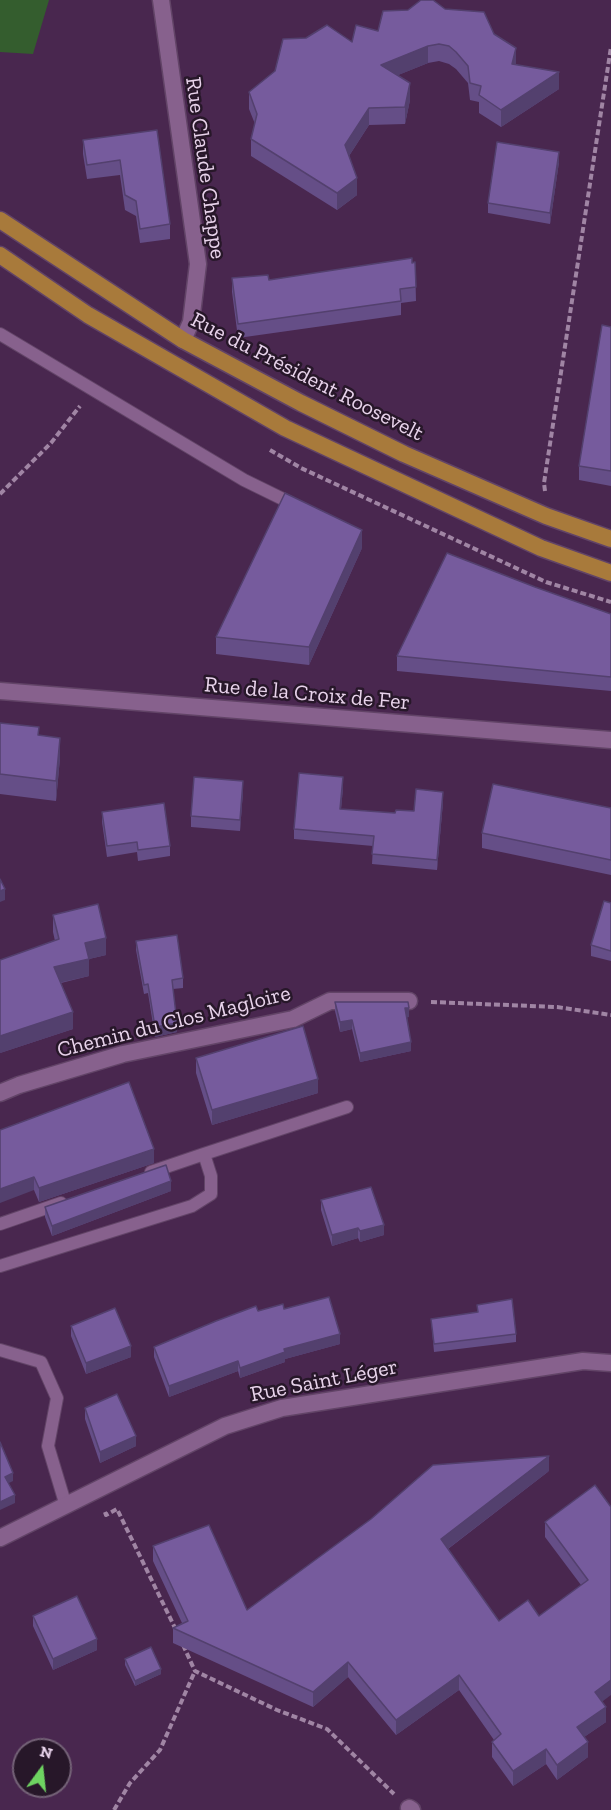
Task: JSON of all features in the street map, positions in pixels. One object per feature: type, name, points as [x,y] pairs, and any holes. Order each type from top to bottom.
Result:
[{"type":"main road","name":"Rue du Président Roosevelt","points":[[0,220],[183,340],[301,403],[404,454],[546,516],[611,539]]},
{"type":"main road","points":[[0,255],[88,315],[285,428],[541,548],[611,573]]},
{"type":"street","name":"Rue Claude Chappe","points":[[161,0],[198,264],[191,322],[183,340]]},
{"type":"street","name":"Rue de la Croix de Fer","points":[[0,691],[611,740]]},
{"type":"street","name":"Chemin du Clos Magloire","points":[[0,1093],[19,1085],[123,1054],[293,1019],[330,1001],[409,1001]]},
{"type":"street","name":"Rue Saint Léger","points":[[0,1538],[225,1426],[282,1408],[583,1362],[611,1362]]},
{"type":"lane","points":[[0,334],[244,480],[308,511]]},
{"type":"lane","points":[[136,1177],[347,1107]]},
{"type":"lane","points":[[0,1266],[192,1206],[211,1194],[211,1176],[204,1154]]},
{"type":"lane","points":[[0,1224],[68,1200]]},
{"type":"lane","points":[[0,1350],[41,1362],[57,1398],[48,1446],[66,1506]]},
{"type":"path","points":[[546,516],[544,483],[611,47]]},
{"type":"path","points":[[0,494],[51,443],[93,390]]},
{"type":"path","points":[[409,1001],[557,1007],[611,1015]]},
{"type":"path","points":[[93,1490],[106,1515],[117,1509],[195,1671],[277,1710],[327,1729],[410,1809]]},
{"type":"path","points":[[114,1810],[130,1783],[160,1750],[195,1671]]},
{"type":"green space","points":[[0,0],[49,0],[33,54],[0,52]]},
{"type":"building","points":[[421,0],[433,0],[445,9],[484,12],[494,34],[516,48],[512,64],[559,72],[501,110],[479,95],[481,86],[470,83],[468,66],[449,46],[439,44],[428,46],[381,65],[410,83],[405,107],[369,108],[345,145],[357,178],[337,193],[251,139],[257,114],[249,92],[275,71],[283,39],[306,38],[327,25],[352,42],[356,25],[378,31],[383,11],[408,10]]},
{"type":"building","points":[[157,130],[170,224],[140,229],[136,201],[125,195],[120,160],[87,165],[83,140]]},
{"type":"building","points":[[497,142],[559,152],[550,213],[488,203]]},
{"type":"building","points":[[412,258],[412,263],[415,262],[416,287],[400,289],[401,301],[238,324],[232,278],[268,275],[269,280]]},
{"type":"building","points":[[602,325],[611,327],[611,471],[579,466]]},
{"type":"building","points":[[285,493],[362,530],[309,647],[216,637]]},
{"type":"building","points":[[447,553],[611,614],[611,677],[397,656]]},
{"type":"building","points":[[0,723],[39,727],[38,735],[60,738],[56,781],[0,774]]},
{"type":"building","points":[[299,773],[343,777],[340,809],[395,813],[396,810],[414,811],[416,789],[443,792],[437,860],[372,854],[374,836],[294,829]]},
{"type":"building","points":[[194,777],[243,781],[240,820],[191,816]]},
{"type":"building","points":[[493,784],[611,808],[611,860],[482,833]]},
{"type":"building","points":[[164,803],[170,846],[138,850],[137,842],[107,846],[102,812]]},
{"type":"building","points":[[0,879],[5,889],[0,891]]},
{"type":"building","points":[[604,901],[611,903],[611,951],[591,945]]},
{"type":"building","points":[[98,904],[106,938],[85,943],[89,959],[54,967],[73,1012],[0,1036],[0,960],[59,939],[53,915]]},
{"type":"building","points":[[177,935],[183,978],[172,980],[177,1023],[155,1027],[148,984],[144,985],[136,941]]},
{"type":"building","points":[[335,1002],[408,1002],[409,1008],[405,1008],[411,1042],[360,1053],[352,1020],[340,1022]]},
{"type":"building","points":[[303,1026],[318,1079],[212,1110],[196,1058]]},
{"type":"building","points":[[129,1082],[154,1149],[39,1188],[34,1177],[0,1189],[0,1130]]},
{"type":"building","points":[[166,1165],[171,1181],[52,1226],[45,1207]]},
{"type":"building","points":[[371,1187],[384,1225],[360,1231],[358,1228],[332,1235],[321,1200]]},
{"type":"building","points":[[329,1297],[340,1334],[284,1349],[285,1352],[240,1368],[238,1361],[169,1386],[154,1347],[256,1306],[258,1311],[283,1304],[284,1309]]},
{"type":"building","points":[[512,1299],[516,1334],[434,1344],[431,1319],[478,1312],[477,1305]]},
{"type":"building","points":[[115,1308],[131,1346],[86,1363],[71,1326]]},
{"type":"building","points":[[117,1394],[136,1436],[100,1452],[85,1408]]},
{"type":"building","points":[[0,1442],[13,1473],[5,1477],[15,1495],[0,1502]]},
{"type":"building","points":[[549,1456],[441,1539],[499,1621],[528,1600],[539,1616],[588,1580],[545,1522],[595,1485],[611,1507],[611,1680],[595,1692],[606,1707],[577,1727],[588,1742],[557,1765],[546,1749],[513,1771],[492,1742],[501,1734],[459,1675],[396,1720],[348,1662],[313,1692],[173,1628],[188,1621],[153,1546],[209,1525],[247,1610],[371,1519],[433,1465]]},
{"type":"building","points":[[77,1596],[97,1639],[53,1659],[33,1616]]},
{"type":"building","points":[[151,1647],[161,1669],[135,1681],[125,1659]]}]
